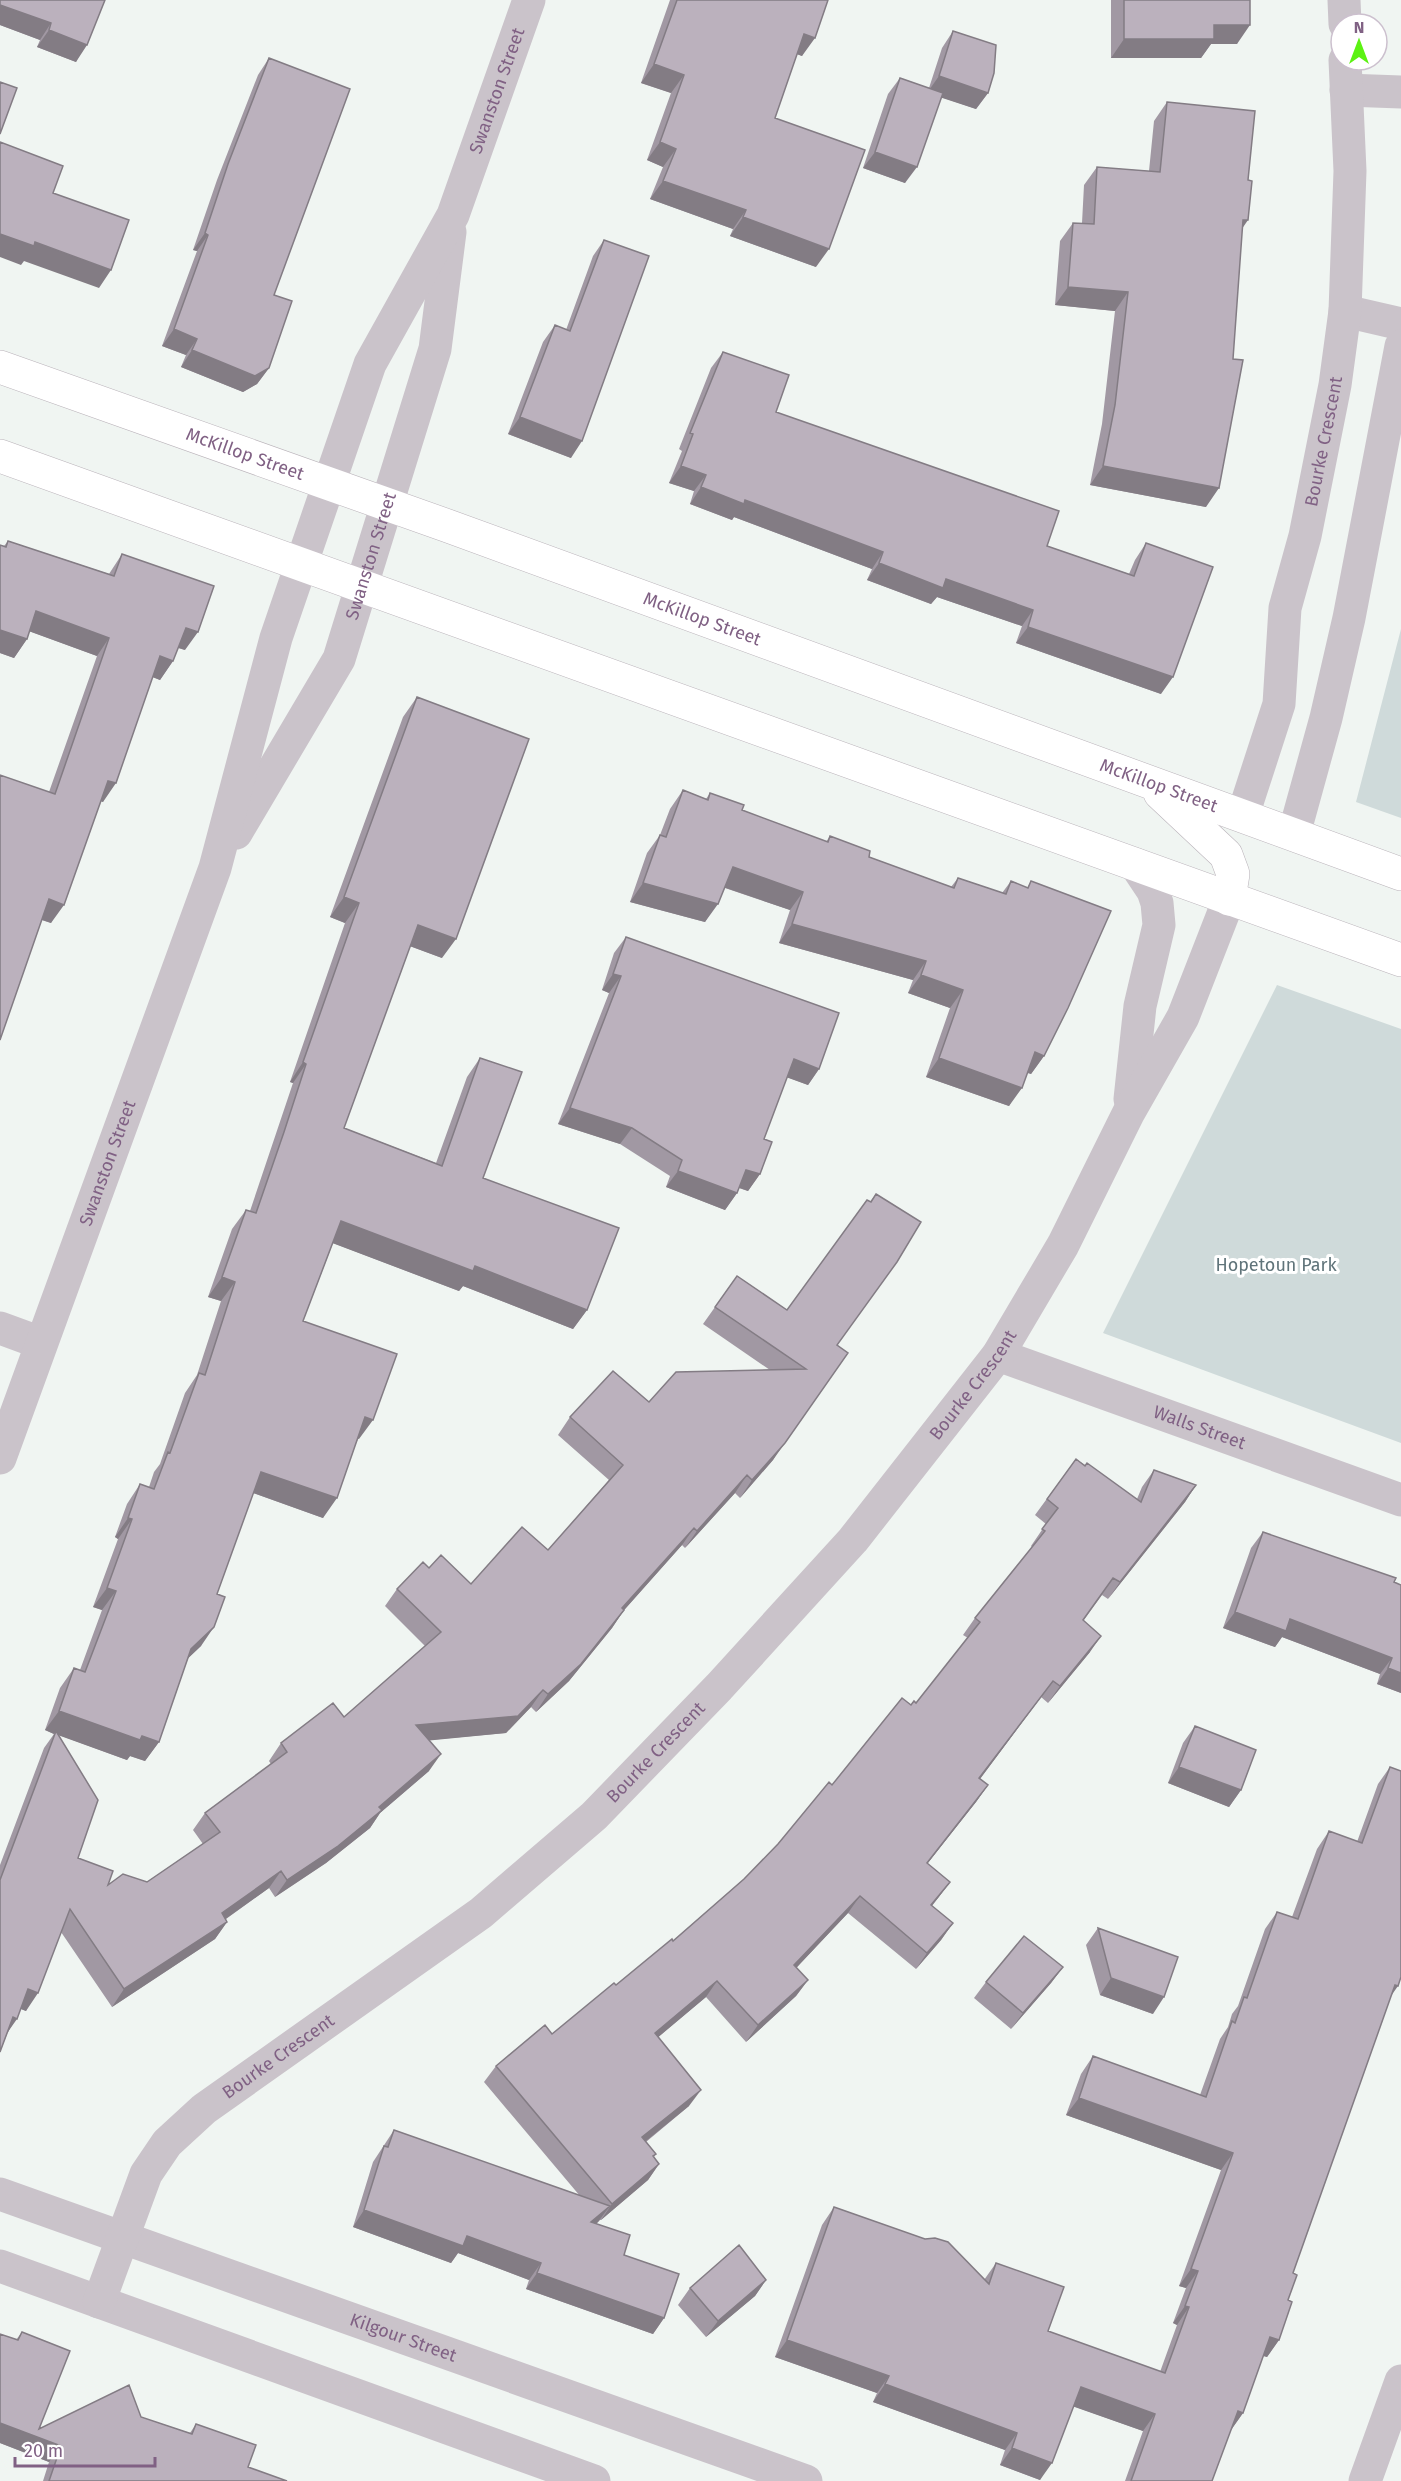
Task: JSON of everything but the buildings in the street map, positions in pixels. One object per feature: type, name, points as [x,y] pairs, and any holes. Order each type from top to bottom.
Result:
[{"type":"highway","name":"McKillop Street","points":[[0,367],[1244,815],[1401,874]]},
{"type":"highway","points":[[0,456],[1401,960]]},
{"type":"highway","points":[[1148,782],[1217,844],[1226,855],[1233,874],[1229,899]]},
{"type":"street","name":"Swanston Street","points":[[0,1458],[215,868],[276,638],[370,364],[453,215],[530,0]]},
{"type":"street","points":[[1345,75],[1401,92]]},
{"type":"street","name":"Bourke Crescent","points":[[1244,815],[1279,704],[1285,608],[1305,536],[1335,385],[1345,311],[1350,171],[1345,75]]},
{"type":"street","name":"Swanston Street","points":[[215,868],[339,659],[435,349],[453,215]]},
{"type":"street","points":[[1345,311],[1401,324]]},
{"type":"street","points":[[1294,834],[1326,718],[1349,618],[1401,346]]},
{"type":"street","name":"Bourke Crescent","points":[[1129,1112],[1140,1006],[1159,925],[1153,891],[1135,864]]},
{"type":"street","name":"Bourke Crescent","points":[[99,2302],[147,2174],[167,2143],[204,2109],[481,1913],[594,1816],[719,1688],[853,1540],[998,1355],[1064,1245],[1129,1112],[1183,1017],[1229,899]]},
{"type":"street","points":[[0,1328],[41,1343]]},
{"type":"street","name":"Walls Street","points":[[998,1355],[1401,1500]]},
{"type":"street","name":"Kilgour Street","points":[[0,2194],[806,2481]]},
{"type":"street","points":[[0,2266],[594,2481]]},
{"type":"street","points":[[1365,2481],[1401,2381]]},
{"type":"green space","points":[[1401,629],[1401,818],[1356,802]]},
{"type":"green space","name":"Hopetoun Park","points":[[1277,985],[1401,1029],[1401,1443],[1103,1333]]}]
